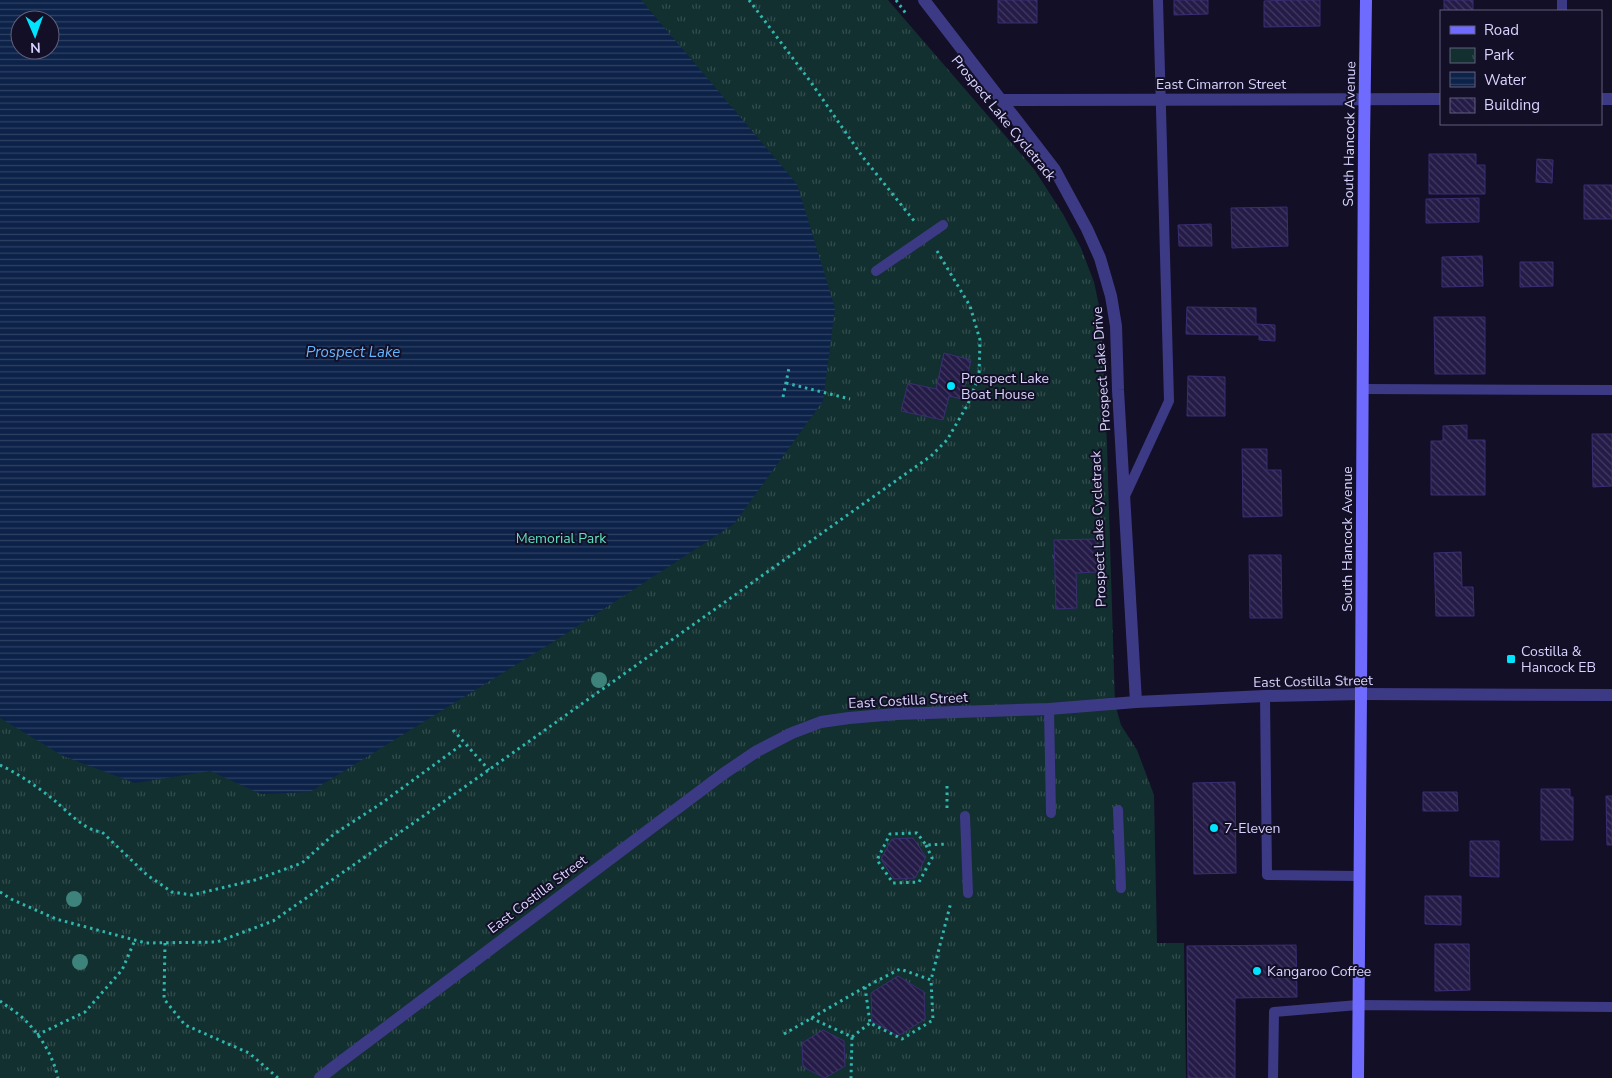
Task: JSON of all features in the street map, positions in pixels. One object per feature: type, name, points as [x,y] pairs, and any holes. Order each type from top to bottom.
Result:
[{"type":"main road","name":"South Hancock Avenue","points":[[1358,1078],[1366,0]]},
{"type":"street","name":"Prospect Lake Drive","points":[[924,0],[1055,170],[1087,229],[1100,258],[1111,296],[1116,326],[1136,702]]},
{"type":"street","name":"East Cimarron Street","points":[[1002,100],[1440,99]]},
{"type":"street","name":"East Costilla Street","points":[[320,1078],[723,774],[757,751],[792,733],[821,722],[896,714],[1049,709],[1136,702],[1265,696],[1361,694],[1612,695]]},
{"type":"lane","points":[[1124,497],[1169,401],[1158,0]]},
{"type":"lane","points":[[876,271],[943,225]]},
{"type":"lane","points":[[1363,389],[1612,390]]},
{"type":"lane","points":[[1265,696],[1268,875],[1359,876]]},
{"type":"lane","points":[[1049,709],[1050,813]]},
{"type":"lane","points":[[1118,810],[1121,888]]},
{"type":"lane","points":[[965,816],[968,893]]},
{"type":"lane","points":[[1273,1078],[1274,1012],[1358,1005],[1612,1007]]},
{"type":"path","points":[[0,892],[11,900],[56,919],[146,943],[217,942],[273,921],[489,770],[930,456],[947,440],[968,404],[979,376],[980,340],[970,306],[926,236],[862,156],[810,81],[749,0]]},
{"type":"path","points":[[896,0],[908,16]]},
{"type":"path","points":[[783,397],[789,368]]},
{"type":"path","points":[[786,383],[850,399]]},
{"type":"path","points":[[453,730],[489,770]]},
{"type":"path","points":[[0,765],[31,783],[54,800],[73,818],[97,832],[102,832],[147,876],[172,892],[192,895],[255,880],[302,863],[334,834],[379,805],[464,743]]},
{"type":"path","points":[[947,786],[948,815]]},
{"type":"path","points":[[917,833],[926,845],[932,858],[920,882],[892,883],[877,860],[890,834],[917,833]]},
{"type":"path","points":[[926,845],[948,844],[948,835]]},
{"type":"path","points":[[870,1023],[902,1040],[933,1020],[931,980],[951,905],[950,896]]},
{"type":"path","points":[[37,1035],[85,1012],[122,970],[135,940]]},
{"type":"path","points":[[165,943],[164,999],[185,1025],[249,1053],[278,1078]]},
{"type":"path","points":[[784,1034],[900,969],[931,980]]},
{"type":"path","points":[[865,987],[870,1023]]},
{"type":"path","points":[[0,1001],[25,1020],[45,1044],[58,1078]]},
{"type":"path","points":[[811,1018],[852,1037]]},
{"type":"path","points":[[852,1037],[870,1023]]},
{"type":"path","points":[[851,1078],[852,1037]]},
{"type":"green space","name":"Memorial Park","points":[[0,0],[888,0],[1034,169],[1063,214],[1081,248],[1094,282],[1101,315],[1115,704],[1121,725],[1137,750],[1154,795],[1157,943],[1184,943],[1186,1078],[0,1078]]},
{"type":"water","name":"Prospect Lake","points":[[0,0],[641,0],[797,184],[835,308],[823,401],[734,524],[553,642],[310,792],[261,794],[210,771],[135,783],[63,756],[0,718]]},
{"type":"building","points":[[998,0],[1037,0],[1037,23],[998,23]]},
{"type":"building","points":[[1174,0],[1208,0],[1208,14],[1174,15]]},
{"type":"building","points":[[1320,0],[1320,26],[1264,27],[1264,1]]},
{"type":"building","points":[[1444,0],[1473,0],[1473,10],[1444,10]]},
{"type":"building","points":[[1429,154],[1476,154],[1476,165],[1485,165],[1485,194],[1429,194]]},
{"type":"building","points":[[1537,159],[1553,160],[1552,183],[1536,182]]},
{"type":"building","points":[[1584,185],[1612,185],[1612,219],[1584,219]]},
{"type":"building","points":[[1479,198],[1479,222],[1426,223],[1426,199]]},
{"type":"building","points":[[1287,207],[1288,246],[1232,248],[1231,208]]},
{"type":"building","points":[[1211,224],[1212,246],[1179,246],[1178,225]]},
{"type":"building","points":[[1482,256],[1483,286],[1442,287],[1442,257]]},
{"type":"building","points":[[1520,262],[1553,262],[1553,286],[1520,287]]},
{"type":"building","points":[[1187,307],[1256,308],[1256,324],[1275,325],[1275,341],[1259,340],[1259,335],[1186,334]]},
{"type":"building","points":[[1434,317],[1485,317],[1485,374],[1435,374]]},
{"type":"building","name":"Prospect Lake Boat House","points":[[944,353],[971,360],[962,399],[949,396],[943,420],[901,411],[908,383],[936,389]]},
{"type":"building","points":[[1188,376],[1225,377],[1225,416],[1187,416]]},
{"type":"building","points":[[1467,425],[1467,440],[1485,440],[1485,495],[1431,495],[1431,441],[1443,441],[1443,426]]},
{"type":"building","points":[[1592,434],[1612,434],[1612,486],[1593,487]]},
{"type":"building","points":[[1242,449],[1267,449],[1267,470],[1281,470],[1282,516],[1243,517]]},
{"type":"building","points":[[1096,539],[1097,572],[1076,573],[1077,608],[1056,609],[1054,540]]},
{"type":"building","points":[[1461,552],[1462,587],[1473,587],[1474,616],[1436,616],[1434,553]]},
{"type":"building","points":[[1249,555],[1281,555],[1282,618],[1250,618]]},
{"type":"building","name":"7-Eleven","points":[[1235,782],[1236,873],[1194,874],[1193,783]]},
{"type":"building","points":[[1541,789],[1570,789],[1570,797],[1573,797],[1573,840],[1541,840]]},
{"type":"building","points":[[1423,792],[1457,792],[1458,811],[1423,811]]},
{"type":"building","points":[[1606,796],[1612,796],[1612,845],[1607,845]]},
{"type":"building","points":[[913,838],[926,857],[915,878],[894,879],[881,859],[892,839]]},
{"type":"building","points":[[1470,841],[1499,841],[1499,877],[1470,876]]},
{"type":"building","points":[[1425,896],[1461,896],[1461,925],[1425,924]]},
{"type":"building","points":[[1435,944],[1469,944],[1470,990],[1435,991]]},
{"type":"building","points":[[1296,945],[1297,997],[1235,998],[1235,1078],[1188,1078],[1187,946]]},
{"type":"building","points":[[898,976],[924,992],[925,1019],[898,1036],[872,1021],[871,993]]},
{"type":"building","points":[[823,1030],[844,1041],[845,1066],[825,1078],[803,1067],[802,1043]]},
{"type":"place","name":"Prospect Lake Boat House","points":[[951,386]]},
{"type":"place","name":"Costilla & Hancock EB","points":[[1511,659]]},
{"type":"place","name":"7-Eleven","points":[[1214,828]]},
{"type":"place","name":"Kangaroo Coffee","points":[[1257,971]]}]
